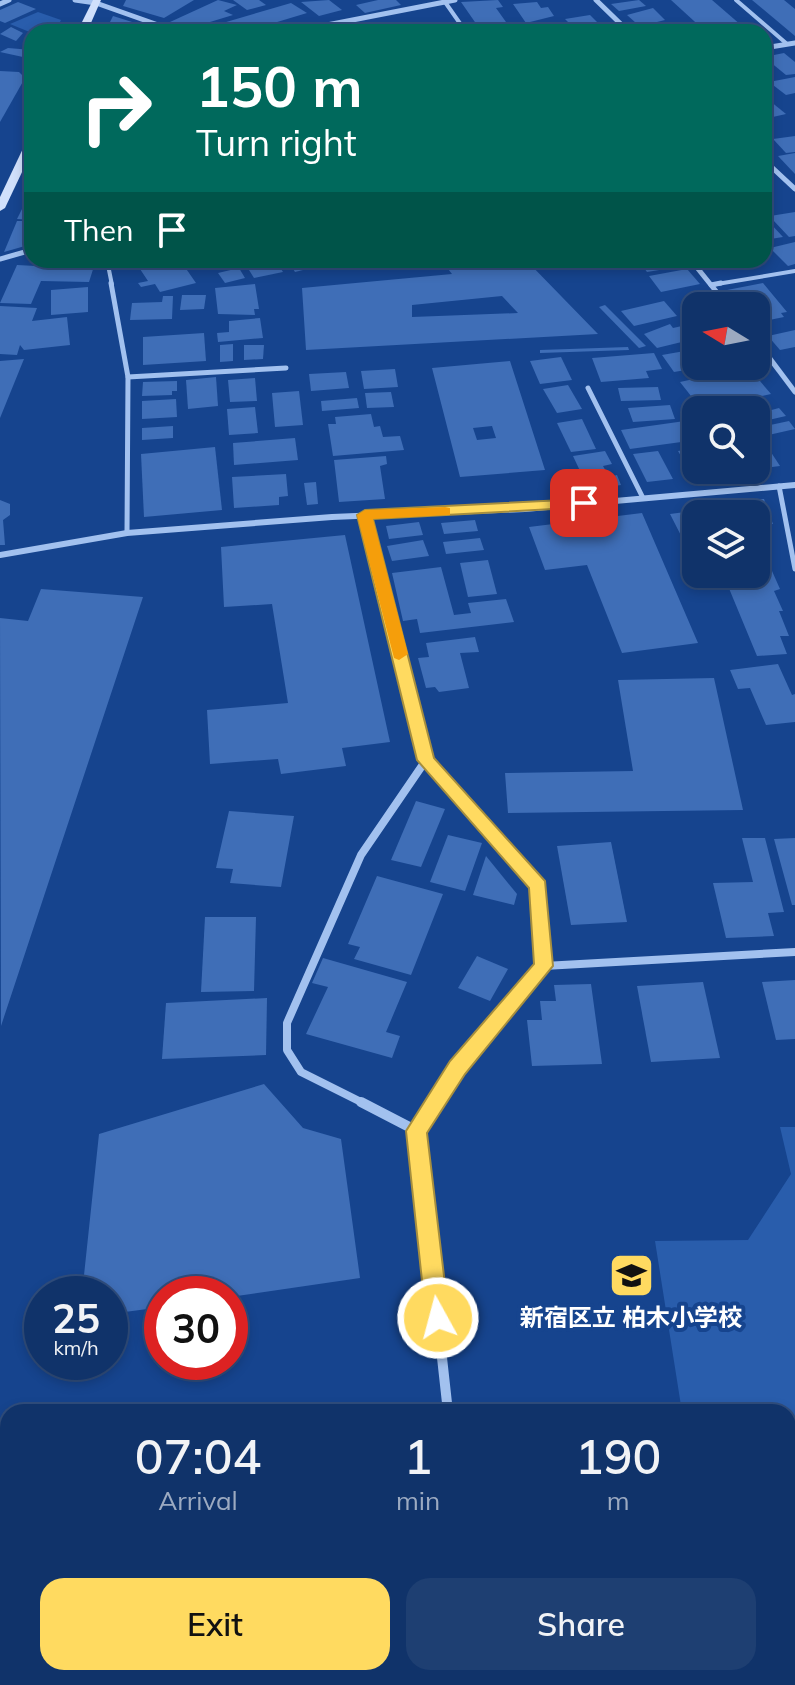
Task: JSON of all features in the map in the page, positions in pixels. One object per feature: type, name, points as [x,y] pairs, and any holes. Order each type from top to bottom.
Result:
[{"type":"main road","points":[[86,24],[96,2]]},
{"type":"main road","points":[[0,208],[24,157]]},
{"type":"street","points":[[0,4],[9,0]]},
{"type":"street","points":[[75,0],[96,2],[156,24]]},
{"type":"street","points":[[332,24],[455,0]]},
{"type":"street","points":[[596,0],[621,24]]},
{"type":"street","points":[[772,47],[795,43]]},
{"type":"street","points":[[772,167],[794,187]]},
{"type":"street","points":[[0,259],[24,252]]},
{"type":"street","points":[[697,268],[711,285]]},
{"type":"street","points":[[0,555],[127,533],[365,515],[525,509],[795,485]]},
{"type":"street","points":[[365,515],[426,760],[538,886],[544,966],[457,1068],[417,1131],[447,1404]]},
{"type":"street","points":[[417,1131],[301,1072],[287,1050],[287,1023],[361,855],[426,760]]},
{"type":"street","points":[[544,966],[795,952]]},
{"type":"lane","points":[[736,0],[764,24]]},
{"type":"lane","points":[[445,2],[460,24]]},
{"type":"lane","points":[[772,31],[787,44]]},
{"type":"lane","points":[[108,268],[128,377],[127,533]]},
{"type":"lane","points":[[717,292],[711,285],[795,271]]},
{"type":"lane","points":[[770,359],[795,392]]},
{"type":"lane","points":[[128,377],[286,368]]},
{"type":"lane","points":[[588,388],[643,498]]},
{"type":"lane","points":[[779,486],[795,569]]},
{"type":"shaded area","points":[[38,12],[61,20],[59,24],[24,24],[24,30],[10,24]]},
{"type":"shaded area","points":[[780,1127],[795,1127],[795,1404],[681,1404],[655,1241],[748,1240],[791,1174]]},
{"type":"building","points":[[126,0],[194,0],[164,18],[123,6]]},
{"type":"building","points":[[218,0],[237,5],[224,11],[233,15],[203,24],[170,22]]},
{"type":"building","points":[[233,0],[259,0],[266,5],[247,10]]},
{"type":"building","points":[[329,0],[342,10],[319,16],[301,2]]},
{"type":"building","points":[[396,0],[401,5],[365,13],[356,5]]},
{"type":"building","points":[[498,0],[503,7],[496,8],[506,22],[476,24],[461,2]]},
{"type":"building","points":[[639,0],[646,6],[619,11],[611,4]]},
{"type":"building","points":[[671,0],[712,0],[740,24],[697,24]]},
{"type":"building","points":[[752,0],[784,0],[795,9],[795,36]]},
{"type":"building","points":[[18,2],[36,9],[5,23],[0,21],[0,10]]},
{"type":"building","points":[[537,2],[541,8],[548,7],[554,16],[526,23],[513,4]]},
{"type":"building","points":[[291,3],[307,13],[271,24],[219,24]]},
{"type":"building","points":[[653,8],[665,20],[640,24],[627,15]]},
{"type":"building","points":[[590,15],[599,24],[570,24],[565,19]]},
{"type":"building","points":[[113,16],[138,24],[109,24]]},
{"type":"building","points":[[11,27],[23,33],[16,41],[0,34]]},
{"type":"building","points":[[8,48],[24,49],[24,57],[0,52]]},
{"type":"building","points":[[784,53],[795,62],[795,74],[786,75],[772,64],[772,55]]},
{"type":"building","points":[[0,71],[19,72],[24,80],[0,122]]},
{"type":"building","points":[[795,77],[795,93],[786,95],[772,81]]},
{"type":"building","points":[[772,103],[786,114],[772,117]]},
{"type":"building","points":[[795,136],[795,152],[786,153],[773,139]]},
{"type":"building","points":[[795,153],[795,174],[778,156]]},
{"type":"building","points":[[24,205],[24,219],[17,219]]},
{"type":"building","points":[[795,212],[795,236],[789,237],[772,220],[772,216]]},
{"type":"building","points":[[17,221],[24,221],[24,246],[4,252]]},
{"type":"building","points":[[772,225],[783,237],[772,239]]},
{"type":"building","points":[[795,242],[795,264],[788,266],[772,248]]},
{"type":"building","points":[[17,265],[24,265],[24,268],[93,268],[89,282],[41,281],[31,304],[0,303]]},
{"type":"building","points":[[139,268],[186,268],[196,283],[160,292],[155,284],[141,287],[138,283],[148,281]]},
{"type":"building","points":[[239,268],[245,278],[225,283],[218,273]]},
{"type":"building","points":[[280,268],[283,272],[254,278],[249,270]]},
{"type":"building","points":[[447,268],[534,268],[598,334],[306,350],[302,288],[452,274]],"holes":[[[502,296],[518,313],[412,317],[412,305]]]},
{"type":"building","points":[[644,268],[672,268],[647,272]]},
{"type":"building","points":[[687,269],[700,284],[661,292],[649,276]]},
{"type":"building","points":[[763,283],[787,312],[781,313],[784,317],[770,320],[770,292],[727,290]]},
{"type":"building","points":[[255,284],[259,309],[254,309],[255,315],[218,314],[215,288]]},
{"type":"building","points":[[88,287],[88,312],[51,315],[51,290]]},
{"type":"building","points":[[182,295],[206,295],[204,309],[180,310]]},
{"type":"building","points":[[163,296],[173,296],[172,319],[130,320],[132,303],[162,302]]},
{"type":"building","points":[[664,301],[677,316],[634,326],[621,311]]},
{"type":"building","points":[[605,305],[646,346],[639,348],[599,307]]},
{"type":"building","points":[[0,306],[37,308],[32,321],[67,317],[70,345],[24,350],[20,345],[17,355],[0,354]]},
{"type":"building","points":[[260,318],[263,338],[218,342],[217,333],[229,332],[229,321]]},
{"type":"building","points":[[670,324],[673,328],[682,326],[682,342],[657,348],[644,334]]},
{"type":"building","points":[[795,330],[795,347],[780,350],[770,336]]},
{"type":"building","points":[[204,333],[206,361],[143,365],[143,337]]},
{"type":"building","points":[[233,344],[233,361],[220,362],[220,345]]},
{"type":"building","points":[[244,345],[264,345],[263,359],[244,360]]},
{"type":"building","points":[[628,347],[629,350],[540,353],[540,350]]},
{"type":"building","points":[[682,351],[682,371],[674,372],[662,355]]},
{"type":"building","points":[[654,353],[662,369],[646,371],[649,378],[601,382],[592,358]]},
{"type":"building","points":[[561,357],[572,380],[540,384],[530,361]]},
{"type":"building","points":[[24,359],[0,418],[0,361]]},
{"type":"building","points":[[510,361],[545,470],[460,477],[432,368]],"holes":[[[492,426],[496,438],[477,440],[473,428]]]},
{"type":"building","points":[[395,369],[398,387],[364,389],[361,371]]},
{"type":"building","points":[[346,372],[349,388],[311,391],[309,374]]},
{"type":"building","points":[[216,377],[218,406],[188,409],[186,380]]},
{"type":"building","points":[[255,378],[257,401],[230,402],[228,380]]},
{"type":"building","points":[[759,380],[771,394],[691,396],[680,382]]},
{"type":"building","points":[[177,381],[177,391],[172,391],[172,395],[142,396],[143,382]]},
{"type":"building","points":[[568,385],[582,409],[557,413],[543,389]]},
{"type":"building","points":[[658,387],[661,400],[621,401],[618,388]]},
{"type":"building","points":[[299,391],[303,425],[275,427],[272,393]]},
{"type":"building","points":[[391,392],[394,407],[367,408],[365,393]]},
{"type":"building","points":[[357,398],[359,408],[322,411],[321,401]]},
{"type":"building","points":[[176,399],[177,417],[142,419],[142,401]]},
{"type":"building","points":[[670,405],[675,419],[633,422],[628,408]]},
{"type":"building","points":[[255,407],[258,433],[229,435],[227,409]]},
{"type":"building","points":[[779,408],[786,416],[770,420],[770,410]]},
{"type":"building","points":[[371,414],[374,427],[380,426],[383,437],[400,436],[404,450],[333,456],[328,424],[336,424],[335,417]]},
{"type":"building","points":[[582,419],[596,449],[571,452],[557,423]]},
{"type":"building","points":[[682,421],[682,442],[630,449],[621,430]]},
{"type":"building","points":[[789,421],[795,429],[770,435],[770,425]]},
{"type":"building","points":[[173,426],[173,438],[142,440],[142,428]]},
{"type":"building","points":[[295,438],[298,460],[234,465],[233,443]]},
{"type":"building","points":[[215,447],[222,510],[144,517],[141,454]]},
{"type":"building","points":[[605,451],[612,464],[603,466],[609,477],[617,475],[621,485],[589,490],[573,456]]},
{"type":"building","points":[[658,451],[673,479],[647,482],[633,454]]},
{"type":"building","points":[[770,451],[780,466],[770,467]]},
{"type":"building","points":[[386,456],[387,464],[380,466],[385,499],[339,502],[334,460]]},
{"type":"building","points":[[286,474],[288,496],[279,497],[279,505],[234,508],[232,477]]},
{"type":"building","points":[[316,482],[318,504],[307,505],[304,483]]},
{"type":"building","points":[[0,500],[10,504],[10,515],[3,520],[5,545],[0,545]]},
{"type":"building","points":[[682,512],[682,538],[670,514]]},
{"type":"building","points":[[642,513],[698,643],[622,653],[587,565],[545,570],[529,527]]},
{"type":"building","points":[[475,520],[478,531],[444,534],[441,523]]},
{"type":"building","points":[[419,522],[423,535],[389,539],[386,526]]},
{"type":"building","points":[[345,535],[390,742],[342,748],[346,766],[281,774],[278,759],[210,764],[207,710],[288,703],[272,604],[224,607],[221,547]]},
{"type":"building","points":[[480,538],[484,550],[446,554],[443,542]]},
{"type":"building","points":[[423,540],[429,556],[392,561],[387,546]]},
{"type":"building","points":[[488,560],[497,594],[468,597],[460,563]]},
{"type":"building","points":[[441,567],[454,615],[471,613],[468,603],[506,599],[514,622],[420,633],[417,619],[403,621],[392,573]]},
{"type":"building","points":[[770,571],[780,589],[774,591],[789,636],[780,636],[787,654],[757,656],[729,588],[770,588]]},
{"type":"building","points":[[41,589],[143,597],[1,1026],[0,618],[28,621]]},
{"type":"building","points":[[475,637],[479,652],[460,653],[469,688],[439,692],[435,687],[426,688],[418,658],[429,657],[426,643]]},
{"type":"building","points":[[778,664],[792,695],[795,694],[795,722],[766,725],[750,688],[738,689],[730,670]]},
{"type":"building","points":[[714,678],[743,810],[508,813],[505,773],[633,771],[618,680]]},
{"type":"building","points":[[416,801],[445,809],[421,867],[391,860]]},
{"type":"building","points":[[229,811],[294,816],[281,887],[230,883],[233,869],[216,868]]},
{"type":"building","points":[[448,835],[482,843],[465,891],[430,882]]},
{"type":"building","points":[[742,838],[765,838],[784,912],[768,913],[774,936],[726,938],[713,883],[753,882]]},
{"type":"building","points":[[795,838],[795,905],[792,905],[774,839]]},
{"type":"building","points":[[611,842],[627,922],[571,925],[557,846]]},
{"type":"building","points":[[486,856],[517,894],[514,905],[473,895]]},
{"type":"building","points":[[377,876],[443,894],[411,975],[354,959],[360,947],[348,944]]},
{"type":"building","points":[[205,917],[256,917],[254,991],[201,992]]},
{"type":"building","points":[[477,956],[508,969],[490,1001],[458,988]]},
{"type":"building","points":[[323,958],[407,982],[386,1032],[400,1036],[392,1058],[306,1034],[328,987],[312,983]]},
{"type":"building","points":[[795,980],[795,1039],[776,1040],[762,982]]},
{"type":"building","points":[[703,982],[720,1058],[651,1062],[637,986]]},
{"type":"building","points":[[591,984],[602,1064],[532,1066],[527,1020],[542,1020],[540,1001],[556,1001],[554,985]]},
{"type":"building","points":[[267,998],[266,1055],[162,1059],[166,1003]]},
{"type":"building","points":[[264,1084],[303,1128],[341,1139],[360,1278],[248,1294],[248,1276],[144,1276],[144,1309],[128,1312],[128,1276],[84,1276],[99,1134]]},
{"type":"slow traffic","points":[[399,654],[365,515],[445,512]]},
{"type":"place","name":"新宿区立 柏木小学校","points":[[631,1276]]},
{"type":"route","points":[[438,1318],[417,1131],[457,1068],[544,966],[538,886],[426,760],[365,515],[525,509],[584,503]]}]
